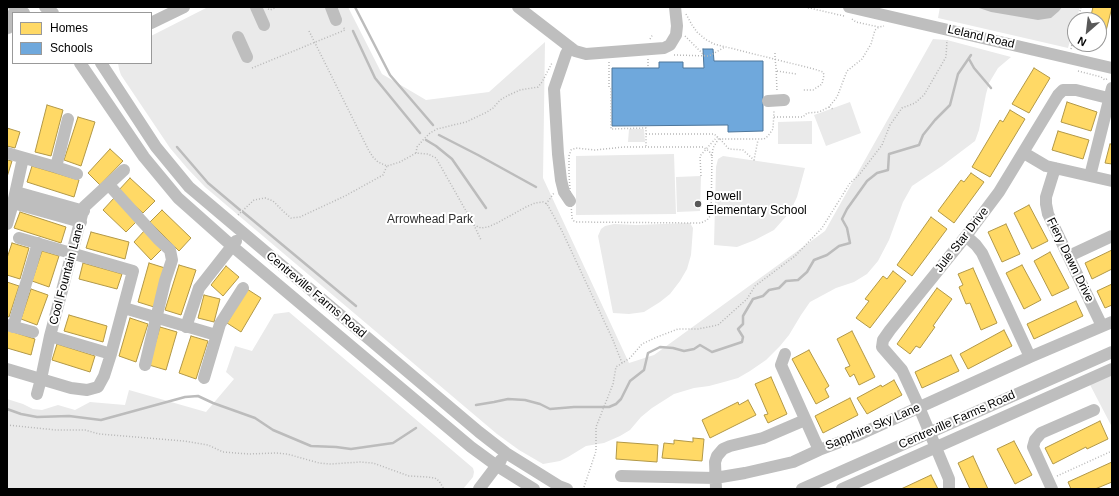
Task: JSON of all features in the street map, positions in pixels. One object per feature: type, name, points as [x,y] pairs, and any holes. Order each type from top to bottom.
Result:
[{"type":"street","points":[[152,23],[184,7]]},
{"type":"street","points":[[256,7],[264,25]]},
{"type":"street","points":[[331,7],[336,20]]},
{"type":"street","points":[[518,7],[570,47],[580,53],[586,54],[664,48],[670,45],[676,36],[680,9]]},
{"type":"street","name":"Leland Road","points":[[850,7],[873,10],[1112,68]]},
{"type":"street","points":[[238,37],[249,63]]},
{"type":"street","points":[[570,47],[554,88],[557,148],[561,180],[564,192],[570,201]]},
{"type":"street","name":"Centreville Farms Road","points":[[81,64],[144,157],[178,198],[232,246],[471,447],[497,466],[534,489]]},
{"type":"street","name":"Centreville Farms Road","points":[[102,64],[156,147],[189,187],[479,432],[506,453],[559,486],[567,489]]},
{"type":"street","name":"Jule Star Drive","points":[[949,489],[949,479],[919,407],[902,370],[882,347],[884,340],[890,330],[966,236],[999,192],[1063,90],[1076,90],[1111,95]]},
{"type":"street","points":[[1090,176],[1111,95]]},
{"type":"street","points":[[56,167],[68,120]]},
{"type":"street","points":[[7,153],[77,174]]},
{"type":"street","points":[[1024,153],[1046,166],[1112,181]]},
{"type":"street","points":[[7,224],[24,158]]},
{"type":"street","name":"Fiery Dawn Drive","points":[[1055,168],[1046,197],[1048,214],[1069,256],[1107,324]]},
{"type":"street","name":"Cool Fountain Lane","points":[[37,394],[42,379],[50,336],[84,207],[124,170]]},
{"type":"street","points":[[109,185],[158,240],[170,250],[172,260],[165,281],[145,365]]},
{"type":"street","points":[[15,197],[82,216]]},
{"type":"street","points":[[186,327],[199,288],[242,233]]},
{"type":"street","points":[[966,236],[982,252],[1030,357]]},
{"type":"street","points":[[1069,256],[1112,236]]},
{"type":"street","points":[[7,369],[71,388],[87,390],[98,387],[104,376],[111,354],[133,271],[19,238]]},
{"type":"street","points":[[33,332],[10,326],[38,243]]},
{"type":"street","points":[[204,378],[220,324],[243,288]]},
{"type":"street","points":[[124,308],[216,335]]},
{"type":"street","name":"Sapphire Sky Lane","points":[[620,476],[716,483],[745,473],[793,462],[856,436],[1030,357],[1107,324]]},
{"type":"street","points":[[50,336],[111,354]]},
{"type":"street","name":"Centreville Farms Road","points":[[802,489],[1112,352]]},
{"type":"street","points":[[779,363],[819,450]]},
{"type":"street","name":"Centreville Farms Road","points":[[842,489],[1112,369]]},
{"type":"street","points":[[1050,484],[1034,447],[1035,440],[1041,433],[1094,410]]},
{"type":"street","points":[[716,483],[715,462],[717,456],[723,449],[763,438],[806,420]]},
{"type":"street","points":[[479,489],[506,453]]},
{"type":"path","points":[[265,7],[270,10],[277,7]]},
{"type":"path","points":[[680,9],[697,32],[714,44],[814,68],[823,72],[824,75],[822,84],[813,90],[803,90]]},
{"type":"path","points":[[774,117],[803,117],[807,113],[819,112],[829,107],[837,97],[847,71],[862,59],[871,44],[875,30],[879,27]]},
{"type":"path","points":[[309,31],[373,157],[378,162],[386,166],[400,162],[416,153],[428,154],[436,158],[481,240]]},
{"type":"path","points":[[682,33],[706,56]]},
{"type":"path","points":[[584,487],[596,451],[596,428],[613,384],[616,367],[630,358],[642,344],[657,337],[678,329],[698,329],[718,325],[748,299],[755,286],[794,256],[822,228],[850,183],[859,176],[882,145],[890,125],[902,108],[915,103],[924,95],[946,57],[947,40]]},
{"type":"path","points":[[249,63],[315,43]]},
{"type":"path","points":[[609,52],[611,129],[646,128],[646,146]]},
{"type":"path","points":[[700,176],[700,156],[719,138],[764,139],[773,130],[776,101],[775,53]]},
{"type":"path","points":[[416,153],[417,147],[437,128],[466,122],[494,108],[500,100],[509,95],[520,90],[538,87],[552,63]]},
{"type":"path","points":[[776,71],[796,74]]},
{"type":"path","points":[[829,107],[833,109]]},
{"type":"path","points":[[646,134],[714,134],[729,149],[743,150],[754,160],[758,139]]},
{"type":"path","points":[[712,156],[703,147],[646,146],[595,150],[574,148],[570,152],[569,164],[572,218],[577,222],[701,222],[707,220],[711,215],[713,148],[719,138]]},
{"type":"path","points":[[231,223],[240,212],[254,200],[265,198],[273,201],[291,218],[300,217],[345,196],[383,175],[386,166]]},
{"type":"path","points":[[474,225],[481,228],[488,227],[531,205],[543,202],[547,204],[562,232],[613,340],[622,363]]},
{"type":"path","points":[[7,425],[56,430],[85,430],[99,434],[184,441],[208,444],[223,452],[281,454],[319,463],[373,463],[409,476],[434,478],[439,481],[444,489]]},
{"type":"path","points":[[1050,484],[1112,451]]},
{"type":"green space","name":"Arrowhead Park","points":[[208,7],[348,7],[382,74],[426,100],[489,92],[545,42],[543,178],[629,363],[654,355],[825,231],[933,39],[947,40],[1011,57],[998,68],[989,83],[979,130],[975,141],[912,186],[903,202],[889,240],[878,261],[867,274],[854,282],[836,288],[810,302],[789,335],[780,346],[766,360],[750,371],[738,378],[674,394],[652,408],[641,417],[630,430],[620,436],[604,443],[586,446],[560,461],[543,464],[519,450],[497,434],[205,187],[187,168],[170,148],[121,75],[119,69],[118,64],[152,64],[152,35]]},
{"type":"green space","points":[[940,7],[1080,7],[1079,12],[1067,12],[1067,48],[938,18]]},
{"type":"green space","points":[[850,102],[861,133],[826,146],[814,115]]},
{"type":"green space","points":[[812,121],[812,144],[778,144],[778,122]]},
{"type":"green space","points":[[629,129],[644,129],[645,142],[628,142]]},
{"type":"green space","points":[[674,154],[676,214],[576,215],[576,156]]},
{"type":"green space","points":[[723,156],[805,168],[797,197],[790,212],[774,230],[737,247],[714,245],[716,167],[718,159]]},
{"type":"green space","points":[[701,176],[700,211],[677,212],[676,177]]},
{"type":"green space","points":[[690,223],[693,228],[691,255],[687,269],[670,294],[644,312],[629,314],[613,313],[598,236],[601,229],[605,226],[614,224],[636,225]]},
{"type":"green space","points":[[289,312],[473,468],[473,477],[463,489],[7,489],[7,399],[33,409],[42,410],[58,405],[75,410],[90,402],[125,405],[129,390],[206,412],[234,379],[226,372],[235,346],[252,351],[274,314]]},
{"type":"green space","points":[[1112,369],[1112,427],[1087,379]]},
{"type":"shaded area","points":[[976,7],[1062,7],[1051,18],[1038,20],[991,12]]},
{"type":"building: Homes","points":[[1093,7],[1112,7],[1107,27],[1107,12],[1092,12]]},
{"type":"building: Homes","points":[[1034,68],[1050,78],[1029,113],[1012,104]]},
{"type":"building: Homes","points":[[1067,102],[1097,112],[1091,131],[1061,122]]},
{"type":"building: Homes","points":[[47,105],[63,110],[51,156],[35,152]]},
{"type":"building: Homes","points":[[1010,110],[1025,119],[990,177],[972,167],[1000,120],[1003,122]]},
{"type":"building: Homes","points":[[78,117],[95,122],[81,166],[64,160]]},
{"type":"building: Homes","points":[[7,128],[20,132],[15,148],[7,146]]},
{"type":"building: Homes","points":[[1058,131],[1089,140],[1083,159],[1052,150]]},
{"type":"building: Homes","points":[[1110,144],[1112,144],[1112,164],[1105,163]]},
{"type":"building: Homes","points":[[110,149],[123,161],[100,185],[88,173]]},
{"type":"building: Homes","points":[[7,160],[12,161],[7,177]]},
{"type":"building: Homes","points":[[32,166],[79,180],[74,197],[27,182]]},
{"type":"building: Homes","points":[[971,173],[984,182],[954,223],[938,211],[961,180],[964,182]]},
{"type":"building: Homes","points":[[130,178],[155,201],[143,213],[118,191]]},
{"type":"building: Homes","points":[[114,198],[137,221],[126,232],[103,210]]},
{"type":"building: Homes","points":[[1029,205],[1048,241],[1032,249],[1014,213]]},
{"type":"building: Homes","points":[[162,210],[191,238],[179,251],[150,222]]},
{"type":"building: Homes","points":[[20,212],[66,227],[61,243],[14,228]]},
{"type":"building: Homes","points":[[931,217],[947,229],[912,276],[897,265]]},
{"type":"building: Homes","points":[[1006,224],[1020,254],[1002,262],[988,232]]},
{"type":"building: Homes","points":[[145,230],[163,248],[151,260],[134,242]]},
{"type":"building: Homes","points":[[91,232],[129,242],[125,259],[86,248]]},
{"type":"building: Homes","points":[[12,243],[29,248],[20,279],[7,275],[7,258]]},
{"type":"building: Homes","points":[[1112,250],[1112,269],[1092,279],[1085,263]]},
{"type":"building: Homes","points":[[42,251],[59,256],[49,287],[32,281]]},
{"type":"building: Homes","points":[[1050,252],[1069,288],[1052,296],[1034,261]]},
{"type":"building: Homes","points":[[83,263],[122,274],[117,289],[79,279]]},
{"type":"building: Homes","points":[[149,263],[165,268],[154,307],[138,302]]},
{"type":"building: Homes","points":[[179,265],[196,270],[181,315],[165,310]]},
{"type":"building: Homes","points":[[1022,265],[1041,300],[1024,309],[1006,273]]},
{"type":"building: Homes","points":[[226,266],[239,277],[223,296],[211,285]]},
{"type":"building: Homes","points":[[973,268],[997,323],[981,330],[970,303],[966,304],[959,287],[963,285],[958,274]]},
{"type":"building: Homes","points":[[893,271],[906,281],[870,328],[856,318],[869,301],[865,299],[883,276],[887,279]]},
{"type":"building: Homes","points":[[7,282],[19,286],[9,317],[7,316]]},
{"type":"building: Homes","points":[[1112,284],[1112,305],[1105,308],[1097,291]]},
{"type":"building: Homes","points":[[937,288],[952,299],[920,348],[916,346],[910,354],[897,344]]},
{"type":"building: Homes","points":[[31,289],[48,295],[37,325],[21,319]]},
{"type":"building: Homes","points":[[247,289],[261,298],[241,332],[227,323]]},
{"type":"building: Homes","points":[[204,295],[220,299],[214,322],[198,318]]},
{"type":"building: Homes","points":[[1076,301],[1083,316],[1034,339],[1027,324]]},
{"type":"building: Homes","points":[[69,315],[107,326],[103,342],[64,331]]},
{"type":"building: Homes","points":[[130,318],[148,324],[136,362],[119,356]]},
{"type":"building: Homes","points":[[160,327],[177,332],[166,370],[149,365]]},
{"type":"building: Homes","points":[[7,330],[35,339],[31,355],[7,348]]},
{"type":"building: Homes","points":[[1004,330],[1012,346],[968,369],[960,354]]},
{"type":"building: Homes","points":[[852,331],[875,377],[859,385],[854,374],[850,377],[845,368],[850,366],[837,339]]},
{"type":"building: Homes","points":[[191,336],[208,341],[196,379],[179,373]]},
{"type":"building: Homes","points":[[57,344],[95,356],[90,372],[52,360]]},
{"type":"building: Homes","points":[[809,350],[829,386],[825,389],[829,397],[816,404],[792,359]]},
{"type":"building: Homes","points":[[951,355],[959,371],[922,388],[915,372]]},
{"type":"building: Homes","points":[[771,377],[787,414],[768,423],[764,415],[768,414],[755,384]]},
{"type":"building: Homes","points":[[894,380],[902,395],[867,414],[857,398]]},
{"type":"building: Homes","points":[[850,398],[858,415],[823,433],[815,416]]},
{"type":"building: Homes","points":[[748,400],[756,415],[710,438],[702,420],[738,402],[739,405]]},
{"type":"building: Homes","points":[[1100,421],[1108,439],[1087,449],[1086,447],[1053,464],[1045,448]]},
{"type":"building: Homes","points":[[693,438],[704,439],[702,461],[662,458],[664,443],[674,444],[674,440],[693,442]]},
{"type":"building: Homes","points":[[1014,441],[1032,475],[1015,484],[997,449]]},
{"type":"building: Homes","points":[[617,442],[658,445],[657,462],[616,459]]},
{"type":"building: Homes","points":[[973,456],[988,489],[970,489],[958,463]]},
{"type":"building: Homes","points":[[1112,462],[1112,482],[1095,489],[1071,489],[1068,482]]},
{"type":"building: Homes","points":[[931,475],[938,489],[901,489]]},
{"type":"building: Schools","points":[[703,49],[713,49],[714,61],[763,61],[763,131],[728,132],[728,125],[612,126],[612,68],[659,68],[659,62],[683,62],[683,68],[704,68]]},
{"type":"waterway","points":[[355,7],[390,75],[433,125]]},
{"type":"waterway","points":[[353,31],[375,78],[420,133]]},
{"type":"waterway","points":[[476,405],[508,399],[525,400],[540,404],[550,409],[609,407],[616,404],[621,399],[630,381],[644,370],[648,353],[660,347],[684,351],[694,349],[700,345],[712,352],[742,342],[743,337],[738,329],[743,324],[743,316],[753,299],[763,296],[769,290],[779,288],[786,281],[798,280],[807,272],[814,260],[827,255],[839,246],[850,243],[847,228],[842,219],[847,209],[867,181],[877,173],[888,170],[889,154],[919,145],[923,135],[950,105],[958,74],[971,55]]},
{"type":"waterway","points":[[969,59],[974,68],[991,88]]},
{"type":"waterway","points":[[439,135],[536,187]]},
{"type":"waterway","points":[[426,140],[452,159],[486,208]]},
{"type":"waterway","points":[[177,147],[208,183],[240,210]]},
{"type":"waterway","points":[[243,212],[356,306]]},
{"type":"waterway","points":[[7,409],[21,414],[37,417],[69,416],[101,420],[185,397],[198,396],[255,418],[273,430],[311,446],[351,449],[393,443],[416,428]]},
{"type":"place","name":"Powell Elementary School","points":[[698,204]]}]
